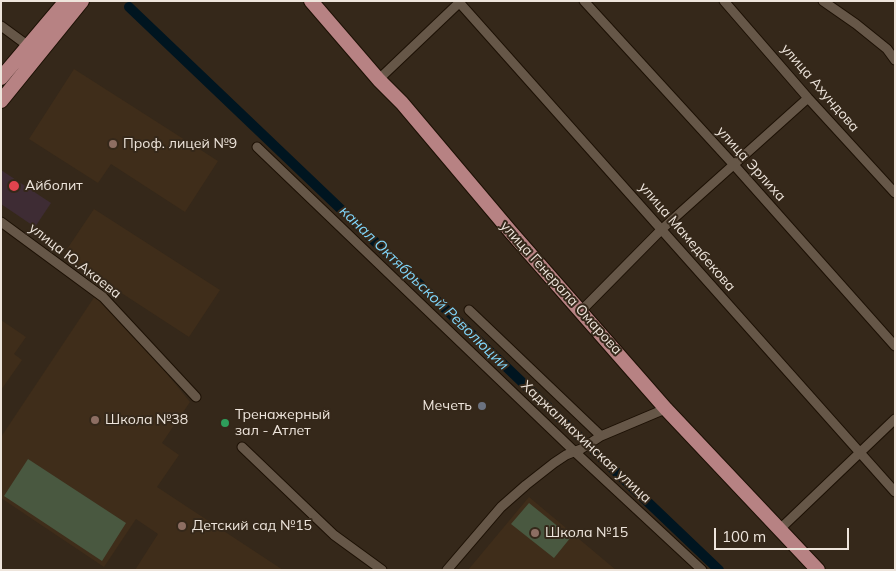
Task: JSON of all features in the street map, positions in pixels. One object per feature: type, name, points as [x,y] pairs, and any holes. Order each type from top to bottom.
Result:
[{"type":"main road","points":[[1,78],[66,1]]},
{"type":"main road","points":[[1,101],[82,1]]},
{"type":"main road","name":"улица Генерала Омарова","points":[[310,1],[378,80],[402,104],[666,409],[817,570]]},
{"type":"main road","name":"улица Генерала Омарова","points":[[581,311],[665,410],[780,529]]},
{"type":"street","name":"улица Эрлиха","points":[[584,1],[734,165],[895,346]]},
{"type":"street","name":"улица Ахундова","points":[[724,1],[808,98],[895,193]]},
{"type":"street","points":[[822,1],[856,24],[887,49],[895,60]]},
{"type":"street","points":[[378,80],[460,2]]},
{"type":"street","name":"улица Мамедбекова","points":[[460,2],[895,492]]},
{"type":"street","points":[[1,26],[27,45]]},
{"type":"street","points":[[581,311],[662,229],[808,98]]},
{"type":"street","name":"Хаджалмахинская улица","points":[[258,147],[575,452],[702,570]]},
{"type":"street","name":"улица Ю.Акаева","points":[[1,222],[104,297],[196,397]]},
{"type":"street","points":[[469,310],[601,436]]},
{"type":"street","points":[[447,570],[501,507],[526,485],[566,455],[575,452],[601,436],[665,410]]},
{"type":"street","points":[[780,529],[858,452],[895,419]]},
{"type":"street","points":[[242,447],[334,535],[371,566],[382,570]]},
{"type":"shaded area","name":"Проф. лицей №9","points":[[74,69],[218,161],[185,212],[111,164],[98,183],[29,139]]},
{"type":"shaded area","name":"Айболит","points":[[1,170],[51,203],[35,227],[1,204]]},
{"type":"shaded area","points":[[94,209],[220,290],[189,337],[63,255]]},
{"type":"shaded area","name":"Школа №38","points":[[95,296],[124,321],[190,402],[162,443],[179,455],[157,487],[283,570],[135,570],[158,534],[136,519],[104,567],[1,498],[1,437]]},
{"type":"shaded area","points":[[1,320],[26,337],[14,354],[22,360],[1,390]]},
{"type":"shaded area","name":"Школа №15","points":[[529,497],[616,570],[468,570]]},
{"type":"green space","points":[[28,459],[126,523],[102,561],[4,496]]},
{"type":"green space","points":[[529,503],[571,537],[554,558],[511,524]]},
{"type":"waterway","name":"канал Октябрьской Революции","points":[[129,7],[719,570]]},
{"type":"place","name":"Проф. лицей №9","points":[[113,144]]},
{"type":"place","name":"Айболит","points":[[14,186]]},
{"type":"place","name":"Мечеть","points":[[482,406]]},
{"type":"place","name":"Школа №38","points":[[95,420]]},
{"type":"place","name":"Тренажерный зал - Атлет","points":[[225,423]]},
{"type":"place","name":"Детский сад №15","points":[[182,526]]},
{"type":"place","name":"Школа №15","points":[[535,533]]}]
